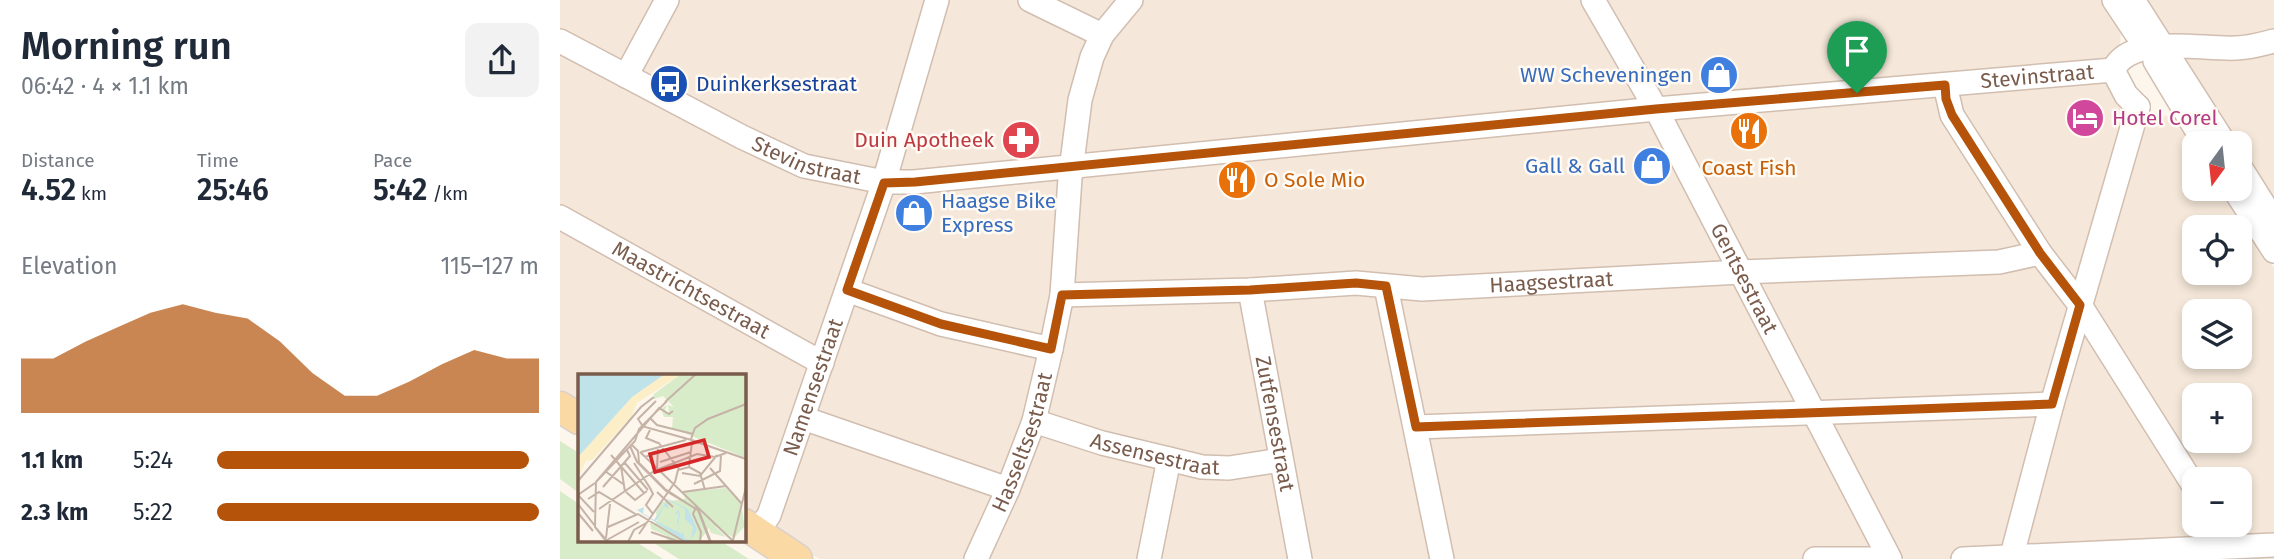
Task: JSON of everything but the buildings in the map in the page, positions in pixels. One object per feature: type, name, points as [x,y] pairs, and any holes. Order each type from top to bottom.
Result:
[{"type":"main road","points":[[560,407],[578,418]]},
{"type":"main road","points":[[750,528],[797,559]]},
{"type":"street","points":[[625,76],[667,0]]},
{"type":"street","name":"Namensestraat","points":[[750,528],[769,515],[884,183],[937,0]]},
{"type":"street","points":[[1030,0],[1102,35]]},
{"type":"street","name":"Hasseltsestraat","points":[[976,559],[1008,489],[1034,421],[1051,349],[1062,295],[1080,100],[1092,57],[1102,35],[1131,0]]},
{"type":"street","name":"Gentsestraat","points":[[1593,0],[1656,109],[1891,559]]},
{"type":"street","points":[[2115,0],[2155,47]]},
{"type":"street","points":[[2133,0],[2199,131]]},
{"type":"street","name":"Stevinstraat","points":[[560,41],[742,137],[804,166],[884,183],[1656,109],[2113,71],[2117,61],[2127,54],[2155,47],[2239,48]]},
{"type":"street","name":"Stevinstraat","points":[[2176,83],[2202,62],[2239,48],[2274,41]]},
{"type":"street","points":[[2113,71],[2126,95],[2138,107],[2151,110],[2163,104],[2176,83]]},
{"type":"street","points":[[2176,83],[2215,131]]},
{"type":"street","points":[[1945,85],[1946,99],[1952,115],[2040,253],[2080,305],[2182,467]]},
{"type":"street","points":[[2011,558],[2052,404],[2138,107]]},
{"type":"street","points":[[2252,186],[2274,221]]},
{"type":"street","points":[[2242,201],[2274,251]]},
{"type":"street","name":"Maastrichtsestraat","points":[[560,217],[822,363]]},
{"type":"street","name":"Haagsestraat","points":[[1062,295],[1250,290],[1356,283],[1422,289],[1999,262],[2040,253]]},
{"type":"street","points":[[1386,286],[1442,559]]},
{"type":"street","points":[[847,290],[941,324],[1051,349]]},
{"type":"street","name":"Zutfensestraat","points":[[1250,290],[1300,559]]},
{"type":"street","points":[[1416,427],[2052,404]]},
{"type":"street","points":[[803,418],[1008,489]]},
{"type":"street","name":"Assensestraat","points":[[1034,421],[1102,443],[1202,467],[1229,468],[1281,460]]},
{"type":"street","points":[[1149,559],[1169,459]]},
{"type":"street","points":[[1963,559],[2011,558],[2212,537]]},
{"type":"street","points":[[2228,537],[2274,545]]},
{"type":"street","points":[[1815,559],[1879,559]]},
{"type":"shaded area","points":[[560,0],[2104,0],[2121,29],[2120,44],[2116,52],[2108,56],[2109,71],[2146,117],[2166,116],[2181,123],[2187,131],[2182,131],[2182,201],[2232,201],[2240,215],[2182,215],[2182,285],[2252,285],[2252,233],[2274,268],[2274,559],[819,559],[746,513],[746,374],[578,374],[578,414],[560,404]]},
{"type":"shaded area","points":[[2144,0],[2274,0],[2274,205],[2252,170],[2252,131],[2227,131]]},
{"type":"green space","points":[[560,441],[578,452],[578,492],[560,479]]},
{"type":"green space","points":[[560,491],[578,503],[578,542],[636,542],[663,559],[560,559]]},
{"type":"green space","points":[[652,542],[722,542],[749,559],[679,559]]},
{"type":"place","name":"WW Scheveningen","points":[[1719,75]]},
{"type":"place","name":"Duinkerksestraat","points":[[669,84]]},
{"type":"place","name":"Hotel Corel","points":[[2085,118]]},
{"type":"place","name":"Coast Fish","points":[[1749,131]]},
{"type":"place","name":"Duin Apotheek","points":[[1021,140]]},
{"type":"place","name":"Gall & Gall","points":[[1652,166]]},
{"type":"place","name":"O Sole Mio","points":[[1237,180]]},
{"type":"place","name":"Haagse Bike Express","points":[[914,213]]},
{"type":"route","points":[[1945,85],[1946,99],[1952,115],[2040,253],[2080,305],[2052,404],[1416,427],[1386,286],[1356,283],[1250,290],[1062,295],[1051,349],[941,324],[847,290],[884,183],[1656,109],[1857,93],[1945,85]]}]
